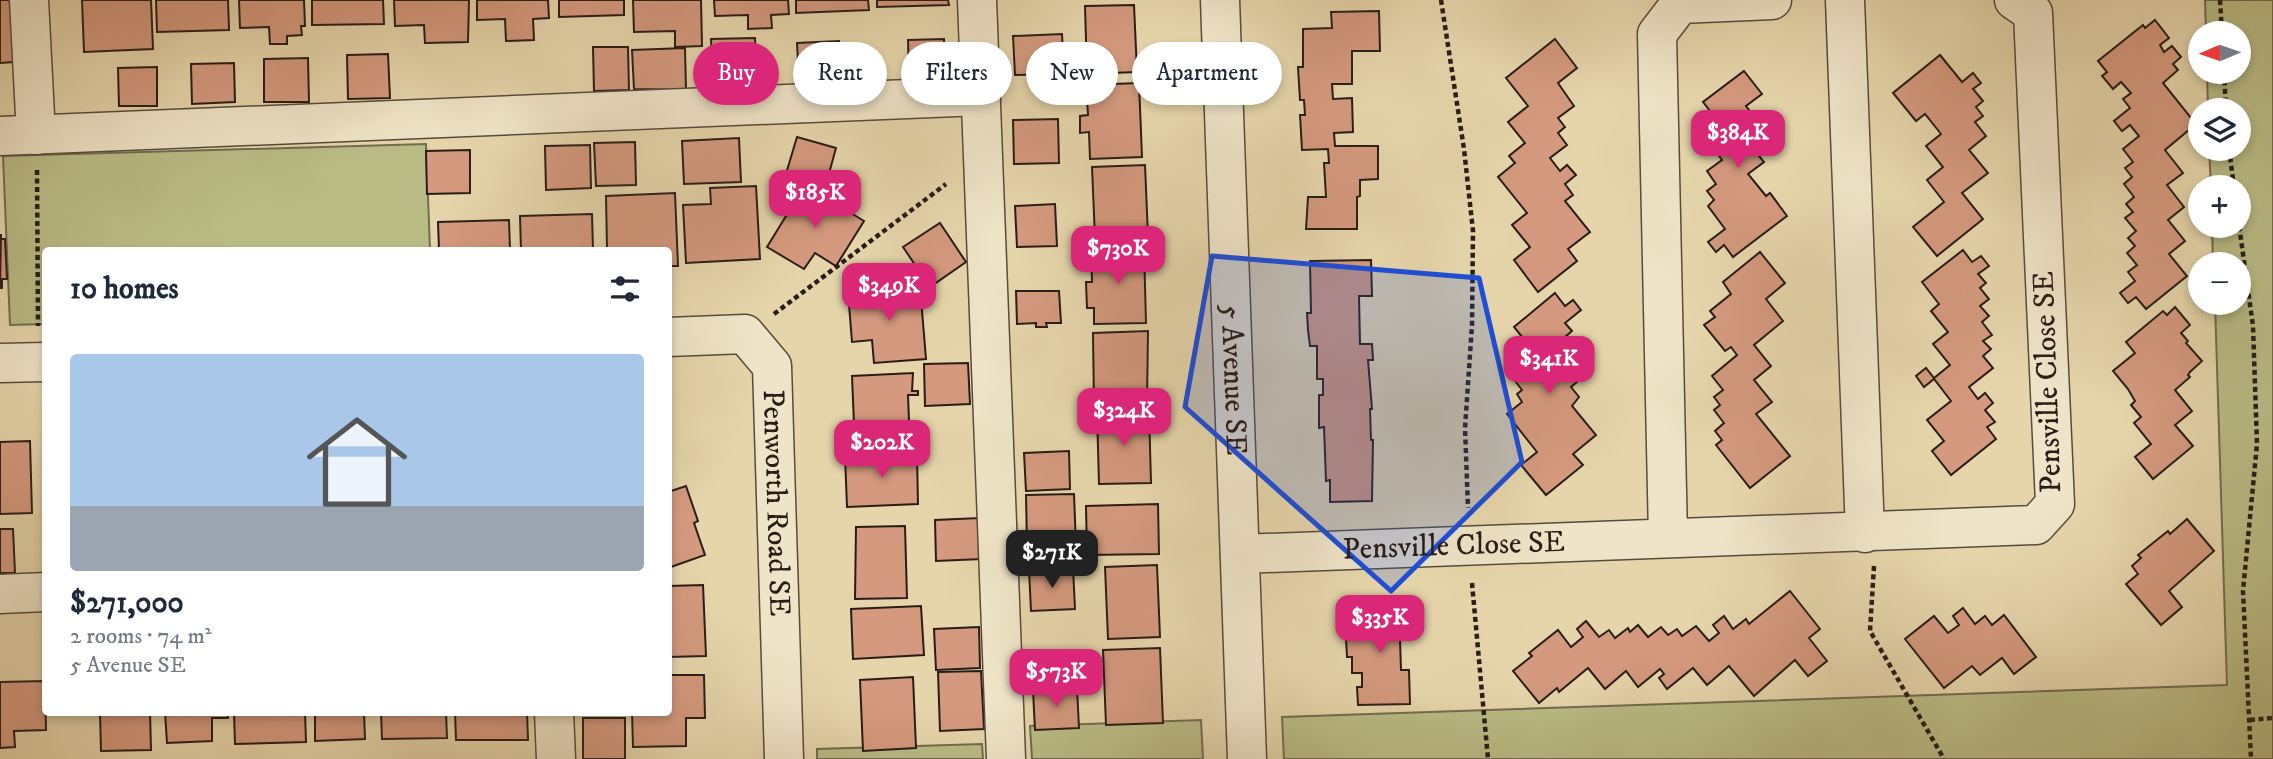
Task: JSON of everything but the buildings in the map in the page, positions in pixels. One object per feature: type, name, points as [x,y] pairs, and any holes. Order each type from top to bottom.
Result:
[{"type":"street","points":[[29,0],[18,135],[901,99]]},
{"type":"street","points":[[977,0],[979,42]]},
{"type":"street","name":"5 Avenue SE","points":[[1220,0],[1247,759]]},
{"type":"street","points":[[1668,537],[1657,34],[1680,4],[1772,0]]},
{"type":"street","points":[[1845,0],[1865,533]]},
{"type":"street","name":"Pensville Close SE","points":[[1240,554],[2036,525],[2055,505],[2033,13],[2014,0]]},
{"type":"street","points":[[981,105],[1006,759]]},
{"type":"street","points":[[672,337],[745,334]]},
{"type":"street","name":"Penworth Road SE","points":[[745,334],[772,366],[784,759]]},
{"type":"street","points":[[0,363],[42,362]]},
{"type":"street","points":[[0,594],[42,592]]},
{"type":"street","points":[[554,716],[556,759]]},
{"type":"path","points":[[1441,0],[1464,149],[1472,231],[1472,325],[1465,428],[1475,637],[1488,759]]},
{"type":"path","points":[[2220,0],[2221,21]]},
{"type":"path","points":[[18,135],[42,362]]},
{"type":"path","points":[[745,334],[961,172],[983,165]]},
{"type":"path","points":[[2241,238],[2253,326],[2257,443],[2244,591],[2251,759]]},
{"type":"path","points":[[1865,533],[1875,559],[1870,631],[1944,759]]},
{"type":"path","points":[[2250,720],[2273,718]]},
{"type":"highlighted area","points":[[1212,256],[1479,278],[1522,462],[1391,591],[1185,407]]},
{"type":"green space","points":[[2205,0],[2273,0],[2273,759],[1284,759],[1282,717],[2227,685],[2215,315],[2251,315],[2251,252],[2213,252],[2212,238],[2251,238],[2251,175],[2210,175],[2210,161],[2251,161],[2251,98],[2208,98],[2207,84],[2251,84],[2251,21],[2206,21]]},
{"type":"green space","points":[[426,144],[430,247],[42,247],[42,324],[10,325],[3,156]]},
{"type":"green space","points":[[1201,720],[1203,759],[1032,759],[1030,726]]},
{"type":"green space","points":[[982,744],[983,759],[817,759],[817,749]]}]
